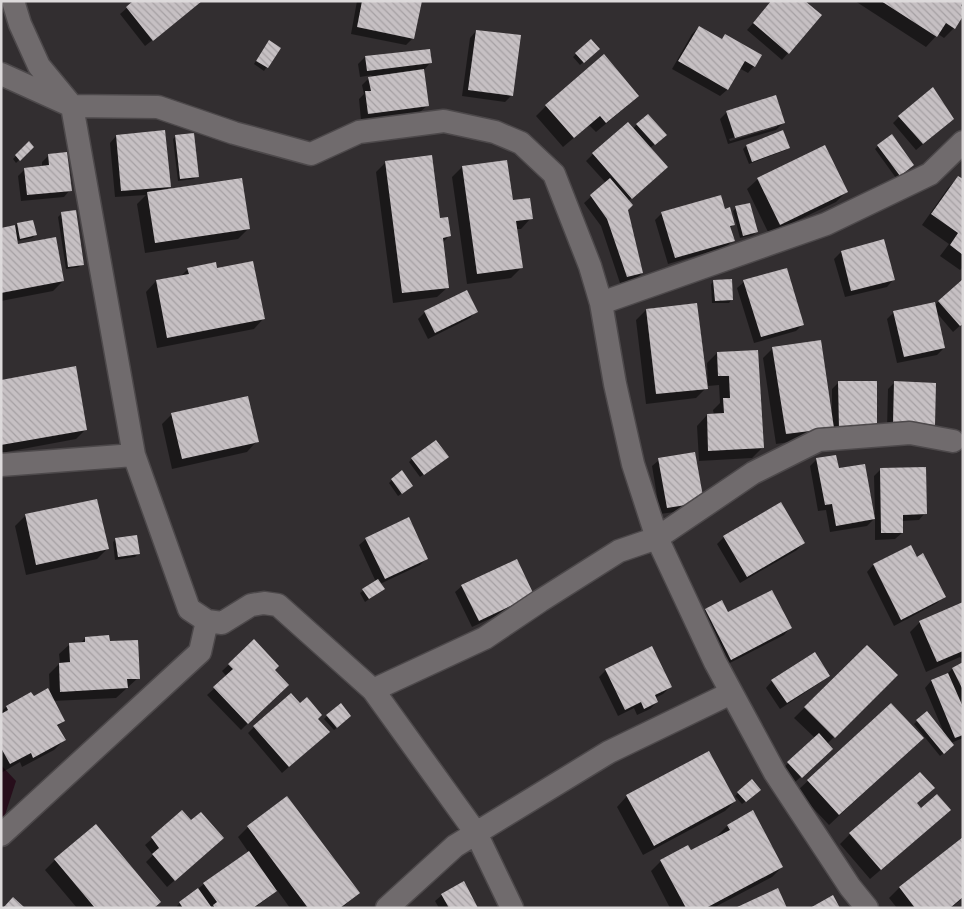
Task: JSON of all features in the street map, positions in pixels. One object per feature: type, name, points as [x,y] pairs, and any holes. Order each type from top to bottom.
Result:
[{"type":"street","points":[[13,1],[20,24],[39,66],[72,106],[134,455],[189,609],[207,621],[222,622],[250,605],[264,603],[278,605],[373,690],[476,833],[512,908]]},
{"type":"street","points":[[1,74],[72,106],[158,107],[234,133],[311,154],[359,132],[444,121],[495,132],[520,143],[554,174],[590,266],[601,304],[614,384],[633,464],[657,538],[715,662],[775,773],[850,887],[867,908]]},
{"type":"street","points":[[601,304],[826,224],[930,174],[963,142]]},
{"type":"street","points":[[373,690],[485,638],[619,551],[657,538],[753,473],[820,440],[910,433],[953,441]]},
{"type":"street","points":[[1,465],[134,455]]},
{"type":"street","points":[[1,835],[200,652],[207,621]]},
{"type":"street","points":[[387,908],[455,846],[610,752],[731,693]]},
{"type":"shaded area","points":[[1,765],[16,781],[4,818],[1,818]]},
{"type":"building","points":[[133,1],[202,1],[153,41],[126,7]]},
{"type":"building","points":[[362,1],[422,1],[414,39],[357,27]]},
{"type":"building","points":[[771,1],[805,1],[822,15],[789,54],[753,23]]},
{"type":"building","points":[[881,1],[963,1],[961,6],[963,7],[963,16],[955,29],[946,23],[937,37]]},
{"type":"building","points":[[699,26],[722,39],[725,34],[762,55],[755,67],[745,61],[728,90],[678,61]]},
{"type":"building","points":[[476,30],[521,35],[513,96],[468,90]]},
{"type":"building","points":[[591,39],[600,49],[584,63],[575,53]]},
{"type":"building","points":[[269,40],[281,48],[268,68],[256,61]]},
{"type":"building","points":[[430,49],[432,63],[367,71],[365,56]]},
{"type":"building","points":[[604,54],[639,96],[606,123],[600,116],[574,138],[545,105]]},
{"type":"building","points":[[424,69],[429,106],[368,114],[365,91],[371,91],[368,77]]},
{"type":"building","points":[[933,87],[954,119],[923,144],[898,116]]},
{"type":"building","points":[[776,95],[785,123],[735,138],[726,111]]},
{"type":"building","points":[[648,114],[667,135],[655,145],[636,124]]},
{"type":"building","points":[[628,122],[668,167],[632,199],[592,153]]},
{"type":"building","points":[[165,130],[171,187],[121,191],[116,135]]},
{"type":"building","points":[[783,130],[790,148],[752,162],[746,145]]},
{"type":"building","points":[[194,133],[199,177],[180,179],[175,135]]},
{"type":"building","points":[[892,134],[914,165],[900,176],[877,145]]},
{"type":"building","points":[[29,141],[34,147],[20,161],[15,155]]},
{"type":"building","points":[[825,145],[848,192],[780,225],[757,178]]},
{"type":"building","points":[[67,152],[72,191],[27,195],[24,168],[49,165],[48,154]]},
{"type":"building","points":[[432,155],[440,218],[448,217],[451,236],[443,238],[449,288],[402,293],[385,161]]},
{"type":"building","points":[[507,160],[513,200],[530,198],[533,219],[516,221],[523,268],[477,274],[462,166]]},
{"type":"building","points":[[958,176],[963,179],[963,255],[950,245],[958,233],[931,214]]},
{"type":"building","points":[[242,178],[250,229],[155,243],[147,192]]},
{"type":"building","points":[[610,178],[633,205],[628,210],[643,273],[627,277],[607,219],[590,195]]},
{"type":"building","points":[[721,195],[725,209],[730,207],[735,225],[730,226],[735,241],[675,258],[661,212]]},
{"type":"building","points":[[750,203],[758,232],[743,236],[735,206]]},
{"type":"building","points":[[76,210],[84,265],[68,267],[61,212]]},
{"type":"building","points":[[33,220],[37,235],[20,239],[17,223]]},
{"type":"building","points":[[15,225],[18,244],[56,237],[64,281],[1,293],[1,228]]},
{"type":"building","points":[[884,239],[895,280],[851,291],[841,251]]},
{"type":"building","points":[[253,261],[265,319],[167,338],[156,280],[189,274],[187,268],[216,262],[217,268]]},
{"type":"building","points":[[787,268],[804,325],[761,337],[743,280]]},
{"type":"building","points":[[732,279],[733,300],[715,301],[713,280]]},
{"type":"building","points":[[963,279],[963,324],[960,326],[938,301]]},
{"type":"building","points":[[467,290],[478,312],[435,333],[424,311]]},
{"type":"building","points":[[935,302],[945,348],[904,357],[893,311]]},
{"type":"building","points":[[697,303],[708,389],[656,394],[646,309]]},
{"type":"building","points":[[821,340],[834,428],[786,434],[772,347]]},
{"type":"building","points":[[758,350],[764,448],[708,451],[707,414],[724,413],[723,398],[730,398],[729,376],[718,376],[717,352]]},
{"type":"building","points":[[76,366],[87,430],[1,445],[1,380]]},
{"type":"building","points":[[838,381],[877,381],[877,429],[839,429]]},
{"type":"building","points":[[894,381],[936,383],[935,425],[893,423]]},
{"type":"building","points":[[248,396],[259,442],[182,459],[171,413]]},
{"type":"building","points":[[436,440],[449,457],[424,475],[411,458]]},
{"type":"building","points":[[695,452],[704,502],[667,508],[658,458]]},
{"type":"building","points":[[836,455],[839,468],[865,464],[875,519],[836,526],[832,504],[825,505],[816,458]]},
{"type":"building","points":[[926,467],[927,514],[903,515],[903,533],[881,533],[880,468]]},
{"type":"building","points":[[402,470],[413,486],[402,494],[391,479]]},
{"type":"building","points":[[97,499],[109,549],[36,565],[25,514]]},
{"type":"building","points":[[781,502],[805,543],[747,577],[723,536]]},
{"type":"building","points":[[409,517],[428,559],[385,579],[365,538]]},
{"type":"building","points":[[137,535],[140,554],[118,557],[115,538]]},
{"type":"building","points":[[911,545],[917,557],[923,553],[946,597],[901,620],[873,564]]},
{"type":"building","points":[[517,559],[534,595],[479,621],[461,585]]},
{"type":"building","points":[[378,579],[385,589],[369,599],[362,589]]},
{"type":"building","points":[[772,590],[792,628],[731,660],[705,609],[722,600],[728,612]]},
{"type":"building","points":[[963,602],[963,651],[937,662],[919,621]]},
{"type":"building","points":[[109,635],[110,641],[138,640],[140,679],[127,679],[128,688],[60,692],[59,663],[70,662],[69,643],[85,642],[85,637]]},
{"type":"building","points":[[254,639],[279,666],[275,670],[289,685],[248,724],[213,687],[233,669],[228,664]]},
{"type":"building","points":[[867,645],[898,675],[835,738],[804,707]]},
{"type":"building","points":[[652,646],[672,687],[655,695],[658,702],[644,709],[641,702],[625,710],[605,669]]},
{"type":"building","points":[[815,652],[830,676],[787,703],[771,680]]},
{"type":"building","points":[[963,662],[963,690],[952,668]]},
{"type":"building","points":[[948,673],[963,707],[963,735],[955,738],[931,680]]},
{"type":"building","points":[[48,688],[65,721],[57,725],[66,740],[33,758],[31,753],[10,764],[1,748],[1,714],[8,710],[6,706],[31,692],[34,696]]},
{"type":"building","points":[[291,693],[300,703],[307,697],[322,715],[318,719],[330,732],[289,767],[253,726]]},
{"type":"building","points":[[341,703],[351,716],[337,728],[326,715]]},
{"type":"building","points":[[891,703],[924,738],[839,815],[807,780]]},
{"type":"building","points":[[927,711],[954,745],[944,754],[916,720]]},
{"type":"building","points":[[819,733],[833,749],[802,778],[787,762]]},
{"type":"building","points":[[709,751],[736,801],[654,846],[626,795]]},
{"type":"building","points":[[920,772],[935,788],[917,803],[921,808],[937,794],[951,810],[881,870],[849,833]]},
{"type":"building","points":[[752,779],[761,790],[746,802],[737,792]]},
{"type":"building","points":[[287,796],[360,893],[340,908],[308,908],[247,826]]},
{"type":"building","points":[[182,810],[191,820],[201,812],[224,838],[175,881],[152,854],[159,848],[151,837]]},
{"type":"building","points":[[753,810],[783,867],[706,908],[686,908],[660,860],[688,845],[691,850],[730,830],[727,825]]},
{"type":"building","points":[[96,824],[161,902],[154,908],[95,908],[54,859]]},
{"type":"building","points":[[963,837],[963,897],[950,908],[915,908],[899,887]]},
{"type":"building","points":[[249,851],[277,891],[253,908],[215,908],[213,905],[217,902],[203,883]]},
{"type":"building","points":[[464,881],[478,908],[449,908],[441,894]]},
{"type":"building","points":[[198,888],[212,908],[183,908],[179,902]]},
{"type":"building","points":[[778,888],[787,908],[735,908]]},
{"type":"building","points":[[833,895],[840,908],[810,908]]},
{"type":"building","points":[[13,897],[25,908],[3,908]]}]
